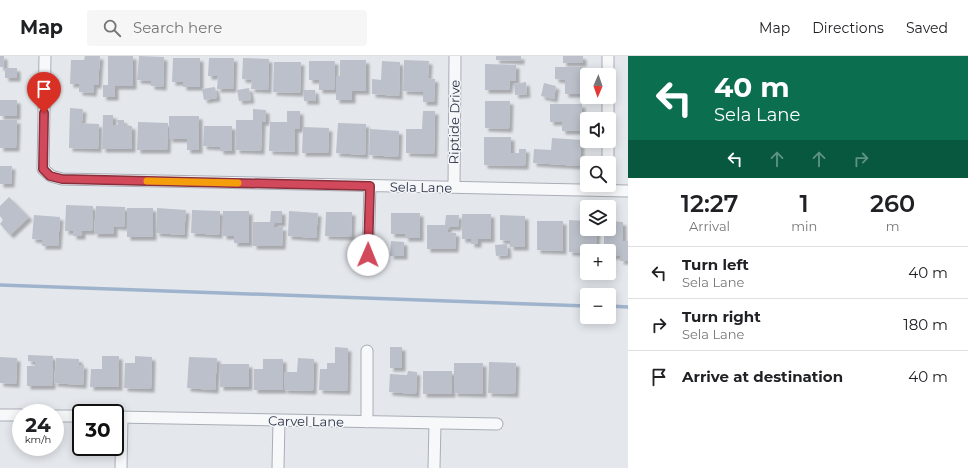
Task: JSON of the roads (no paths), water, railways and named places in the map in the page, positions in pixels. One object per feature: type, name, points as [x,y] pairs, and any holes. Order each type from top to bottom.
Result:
[{"type":"street","name":"Sela Lane","points":[[45,56],[43,169],[50,176],[62,179],[370,186],[580,188]]},
{"type":"street","name":"Riptide Drive","points":[[454,187],[455,56]]},
{"type":"street","points":[[608,56],[608,68]]},
{"type":"street","points":[[368,255],[370,186]]},
{"type":"street","name":"Sela Lane","points":[[616,189],[628,191]]},
{"type":"street","points":[[367,351],[367,422]]},
{"type":"street","points":[[0,415],[12,415]]},
{"type":"street","name":"Carvel Lane","points":[[124,417],[497,424]]},
{"type":"street","points":[[278,468],[279,421]]},
{"type":"street","points":[[434,468],[435,423]]},
{"type":"street","points":[[120,456],[121,468]]},
{"type":"waterway","points":[[0,285],[580,306]]},
{"type":"waterway","points":[[616,306],[628,307]]}]
